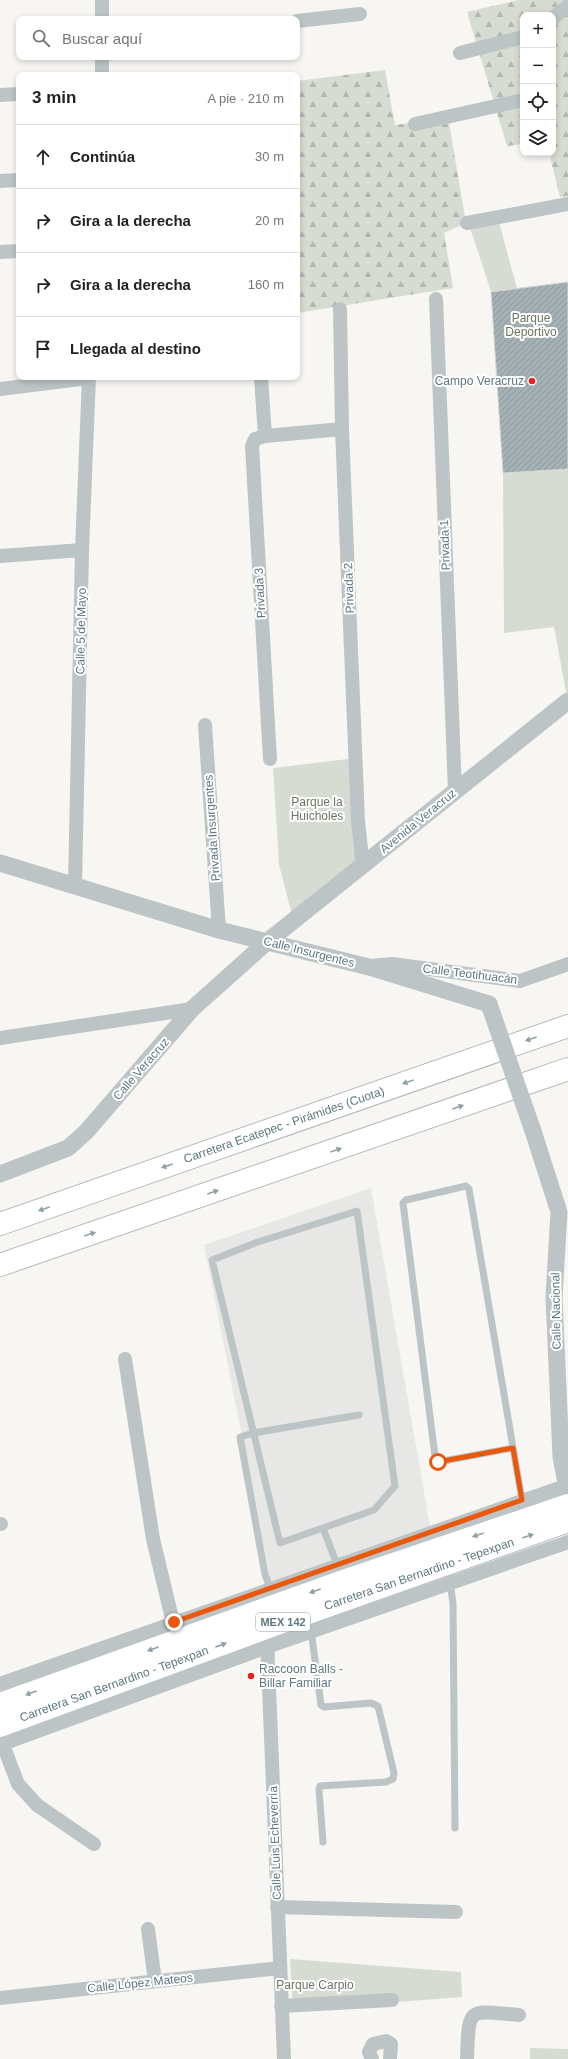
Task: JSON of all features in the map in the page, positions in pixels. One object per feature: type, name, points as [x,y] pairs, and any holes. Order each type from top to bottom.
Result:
[{"type":"highway","name":"Carretera Ecatepec - Pirámides (Cuota)","points":[[0,1224],[568,1026]]},
{"type":"highway","points":[[0,1266],[568,1069]]},
{"type":"highway","name":"Carretera San Bernardino - Tepexpan","points":[[0,1704],[175,1631],[567,1492]]},
{"type":"highway","name":"Carretera San Bernardino - Tepexpan","points":[[1,1738],[267,1637],[450,1573],[568,1521]]},
{"type":"street","points":[[102,0],[102,16]]},
{"type":"street","points":[[556,16],[568,6]]},
{"type":"street","points":[[300,21],[360,14]]},
{"type":"street","points":[[460,54],[520,38]]},
{"type":"street","points":[[102,60],[102,72]]},
{"type":"street","points":[[0,95],[16,94]]},
{"type":"street","points":[[415,124],[520,101]]},
{"type":"street","points":[[0,181],[16,180]]},
{"type":"street","points":[[467,223],[568,204]]},
{"type":"street","points":[[0,252],[16,251]]},
{"type":"street","name":"Privada 1","points":[[436,299],[454,791]]},
{"type":"street","name":"Privada 2","points":[[340,310],[342,429],[358,821],[363,866]]},
{"type":"street","points":[[0,389],[67,380]]},
{"type":"street","name":"Calle 5 de Mayo","points":[[76,886],[82,550],[89,380]]},
{"type":"street","points":[[261,380],[265,436],[342,429]]},
{"type":"street","name":"Privada 3","points":[[265,436],[255,439],[252,446],[270,758]]},
{"type":"street","points":[[0,556],[82,550]]},
{"type":"street","name":"Avenida Veracruz","points":[[268,941],[363,866],[454,791],[568,702]]},
{"type":"street","name":"Privada Insurgentes","points":[[205,725],[220,930]]},
{"type":"street","name":"Calle Insurgentes","points":[[0,862],[220,930],[369,967],[489,1004],[533,1131]]},
{"type":"street","name":"Calle Veracruz","points":[[0,1174],[68,1148],[86,1132],[192,1009],[268,941]]},
{"type":"street","name":"Calle Teotihuacán","points":[[369,967],[392,964],[520,981],[568,964]]},
{"type":"street","points":[[0,1038],[192,1009]]},
{"type":"street","name":"Calle Nacional","points":[[533,1131],[559,1212],[554,1296],[564,1418],[561,1457],[567,1492]]},
{"type":"street","points":[[0,1684],[175,1631],[153,1539],[125,1358]]},
{"type":"street","points":[[340,1573],[522,1500],[567,1492]]},
{"type":"street","points":[[450,1573],[568,1542]]},
{"type":"street","name":"Calle Luis Echeverría","points":[[267,1637],[284,2059]]},
{"type":"street","points":[[1,1738],[18,1784],[37,1805],[94,1844]]},
{"type":"street","points":[[277,1907],[456,1912]]},
{"type":"street","points":[[148,1929],[155,1981]]},
{"type":"street","name":"Calle López Mateos","points":[[0,1998],[280,1968]]},
{"type":"street","points":[[281,2006],[392,2000]]},
{"type":"street","points":[[467,2059],[468,2022],[472,2016],[480,2012],[520,2015]]},
{"type":"street","points":[[372,2059],[369,2052],[373,2044],[386,2040],[391,2044],[390,2059]]},
{"type":"lane","points":[[513,1448],[438,1462],[435,1456],[403,1203],[406,1200],[466,1186],[469,1189],[522,1500]]},
{"type":"lane","points":[[357,1211],[395,1486],[374,1510],[280,1543],[253,1433],[212,1260],[272,1237],[357,1211]]},
{"type":"lane","points":[[273,1597],[265,1574],[239,1440],[242,1436],[253,1433],[359,1415]]},
{"type":"lane","points":[[323,1528],[340,1573]]},
{"type":"lane","points":[[450,1573],[455,1828]]},
{"type":"lane","points":[[310,1622],[321,1705],[324,1707],[371,1703],[378,1706],[394,1773],[393,1779],[386,1782],[320,1786],[322,1842]]},
{"type":"shaded area","points":[[371,1188],[431,1532],[272,1588],[204,1245]]},
{"type":"green space","points":[[519,0],[568,0],[568,196],[560,197],[550,156],[556,156],[556,12],[520,12],[520,144],[507,146],[467,12]]},
{"type":"green space","points":[[385,70],[395,125],[448,117],[466,223],[444,233],[453,288],[300,313],[300,81]]},
{"type":"green space","name":"Parque Deportivo","points":[[497,215],[517,288],[568,282],[568,703],[554,627],[504,633],[503,473],[491,292],[468,221]]},
{"type":"green space","name":"Parque la Huicholes","points":[[356,758],[360,866],[293,918],[279,865],[273,768]]},
{"type":"green space","name":"Parque Carpio","points":[[290,1959],[461,1972],[462,1997],[293,2010]]},
{"type":"green space","points":[[530,2048],[568,2049],[568,2059],[530,2059]]},
{"type":"building","name":"Campo Veracruz","points":[[568,282],[568,469],[503,473],[491,292]]},
{"type":"place","name":"Campo Veracruz","points":[[532,381]]},
{"type":"place","name":"Raccoon Balls - Billar Familiar","points":[[251,1676]]},
{"type":"route","points":[[174,1622],[522,1500],[513,1448],[438,1462]]}]
